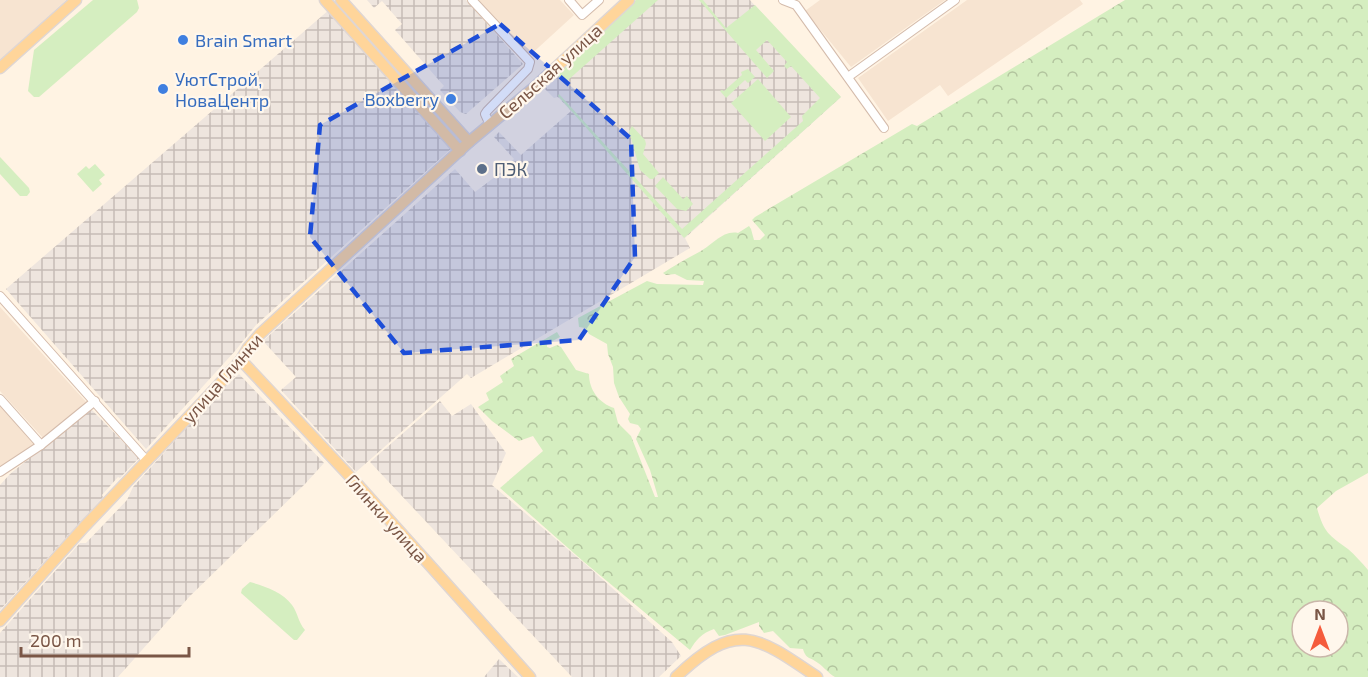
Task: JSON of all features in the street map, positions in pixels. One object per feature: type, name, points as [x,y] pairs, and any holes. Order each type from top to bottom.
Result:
[{"type":"main road","points":[[0,68],[76,0]]},
{"type":"main road","points":[[325,0],[460,151]]},
{"type":"main road","points":[[341,0],[469,142]]},
{"type":"main road","name":"Сельская улица","points":[[469,142],[629,0]]},
{"type":"main road","name":"улица Глинки","points":[[0,621],[84,527],[241,360],[260,334],[469,142]]},
{"type":"main road","name":"Глинки улица","points":[[241,360],[358,485],[530,677]]},
{"type":"main road","points":[[676,677],[702,654],[721,644],[745,639],[767,644],[817,677]]},
{"type":"street","points":[[472,0],[530,62],[528,69],[485,114],[490,125]]},
{"type":"street","points":[[569,0],[582,15],[599,0]]},
{"type":"street","points":[[783,0],[800,2],[884,128]]},
{"type":"street","points":[[848,77],[955,0]]},
{"type":"street","points":[[0,296],[96,401],[147,461]]},
{"type":"street","points":[[0,399],[40,445]]},
{"type":"street","points":[[0,472],[40,445],[96,401]]},
{"type":"highlighted area","points":[[500,24],[631,139],[635,257],[579,340],[404,353],[310,237],[320,125]]},
{"type":"shaded area","points":[[0,0],[66,0],[0,60]]},
{"type":"shaded area","points":[[367,0],[466,0],[523,64],[466,114],[460,112],[440,90],[444,86],[395,30],[402,24],[382,1],[374,8]]},
{"type":"shaded area","points":[[477,0],[560,0],[574,15],[527,58]]},
{"type":"shaded area","points":[[642,0],[750,0],[841,97],[685,238],[690,248],[471,378],[467,374],[356,472],[281,390],[296,377],[263,341],[455,169],[475,192],[500,173],[514,159],[494,137],[499,132],[521,155],[571,111],[558,97],[554,98],[545,89]]},
{"type":"shaded area","points":[[820,0],[945,0],[851,67],[805,11]]},
{"type":"shaded area","points":[[967,0],[1080,0],[1083,4],[948,96],[940,85],[888,121],[858,78]]},
{"type":"shaded area","points":[[330,9],[453,147],[256,325],[146,449],[6,289]]},
{"type":"shaded area","points":[[0,307],[87,403],[44,439],[0,391]]},
{"type":"shaded area","points":[[239,374],[324,463],[190,596],[118,677],[0,677],[0,633],[80,543],[86,543],[127,500],[133,487],[210,402]]},
{"type":"shaded area","points":[[440,401],[452,416],[471,404],[506,453],[492,485],[590,568],[672,642],[681,656],[659,677],[572,677],[370,462]]},
{"type":"shaded area","points":[[0,404],[36,443],[0,468]]},
{"type":"shaded area","points":[[91,409],[139,458],[120,478],[118,477],[102,495],[103,497],[0,610],[0,485],[10,474]]},
{"type":"shaded area","points":[[499,659],[518,677],[484,677]]},
{"type":"green space","points":[[93,0],[137,0],[139,8],[39,97],[34,97],[28,91],[34,50]]},
{"type":"green space","points":[[636,0],[658,0],[565,83],[559,79],[558,71]]},
{"type":"green space","points":[[699,0],[703,0],[726,28],[755,5],[841,97],[684,238],[558,96],[559,94],[682,229],[803,121],[802,116],[820,98],[791,66],[787,69],[784,66],[787,62],[767,40],[756,50],[774,71],[767,78]]},
{"type":"green space","points":[[1125,0],[1368,0],[1368,473],[1336,491],[1317,508],[1328,533],[1351,551],[1368,570],[1368,677],[835,677],[807,657],[803,649],[790,648],[773,631],[764,633],[759,622],[719,636],[714,629],[700,637],[690,650],[584,562],[500,488],[543,451],[533,436],[519,441],[492,421],[478,407],[489,400],[486,393],[503,382],[500,376],[514,366],[511,359],[557,332],[560,337],[547,344],[547,347],[557,345],[561,347],[576,370],[589,374],[589,380],[596,395],[604,403],[614,408],[618,423],[631,436],[655,497],[658,497],[650,470],[636,439],[641,429],[638,425],[630,423],[628,419],[630,414],[619,397],[614,383],[613,367],[607,344],[589,334],[585,328],[579,327],[578,318],[647,281],[657,284],[703,285],[704,281],[687,280],[675,274],[663,273],[723,236],[738,233],[749,226],[754,240],[760,240],[765,235],[752,220],[755,217],[912,124],[917,126]]},
{"type":"green space","points":[[748,69],[755,77],[748,83],[745,80],[726,98],[720,91],[724,91],[742,75],[741,72]]},
{"type":"green space","points":[[758,79],[791,117],[765,141],[731,103]]},
{"type":"green space","points":[[632,126],[645,140],[643,154],[659,173],[653,179],[640,170],[629,131]]},
{"type":"green space","points":[[0,157],[29,188],[30,192],[27,196],[20,196],[0,174]]},
{"type":"green space","points":[[95,164],[105,175],[99,180],[102,184],[93,192],[77,174],[86,166],[89,169]]},
{"type":"green space","points":[[663,177],[683,199],[687,196],[693,204],[686,211],[677,209],[655,186]]},
{"type":"green space","points":[[250,582],[278,593],[288,600],[305,630],[297,640],[294,640],[241,593]]},
{"type":"place","name":"Brain Smart","points":[[183,40]]},
{"type":"place","name":"УютСтрой, НоваЦентр","points":[[163,89]]},
{"type":"place","name":"Boxberry","points":[[451,99]]},
{"type":"place","name":"ПЭК","points":[[482,169]]}]
